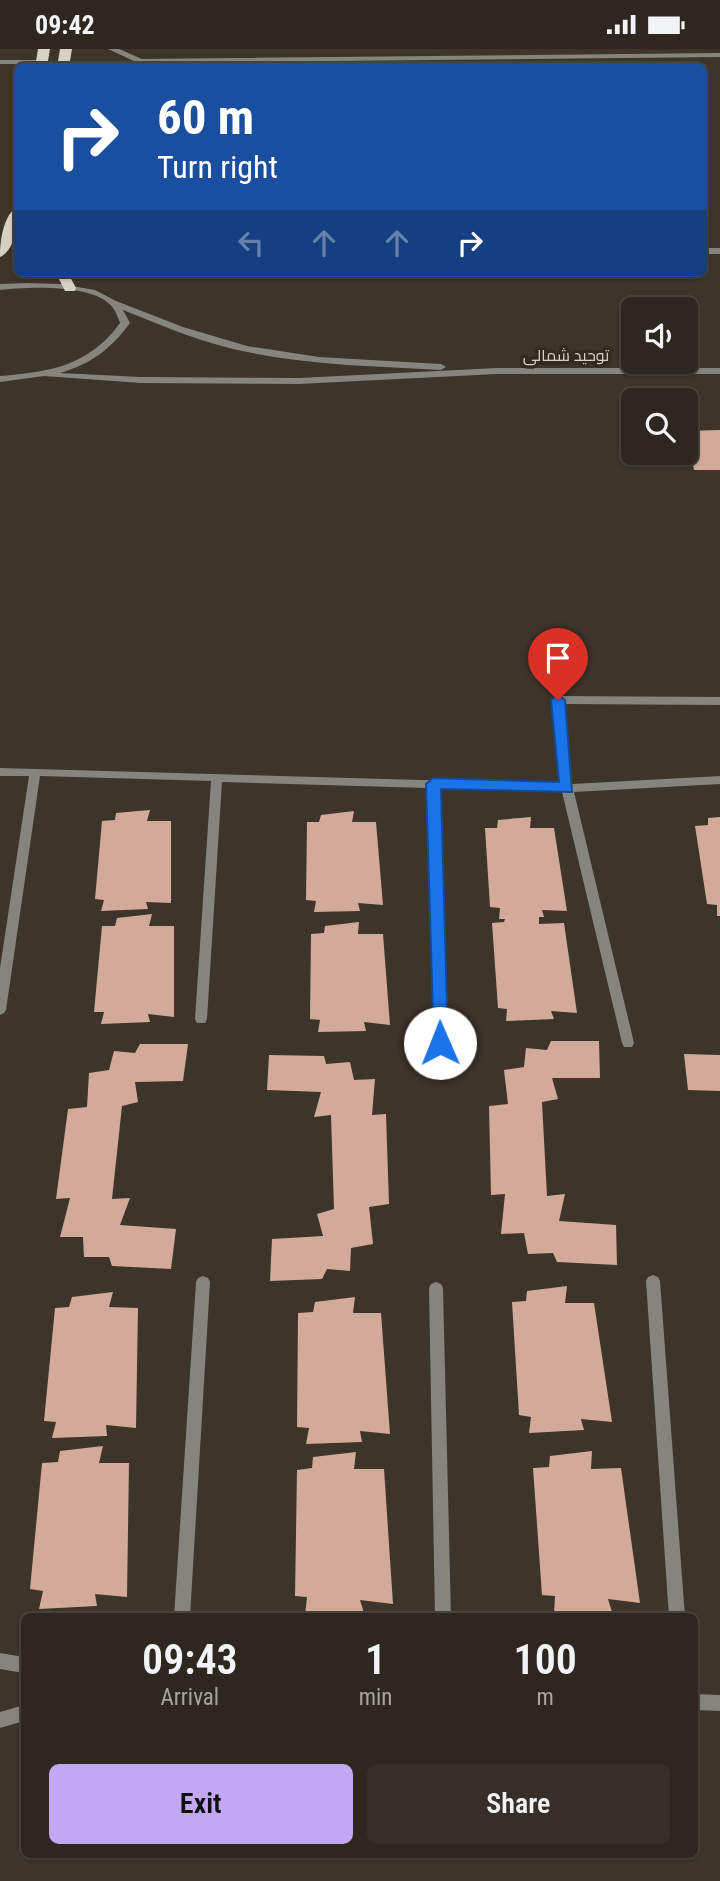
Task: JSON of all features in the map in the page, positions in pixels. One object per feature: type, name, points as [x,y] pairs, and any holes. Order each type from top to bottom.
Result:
[{"type":"main road","points":[[0,253],[14,220]]},
{"type":"main road","points":[[64,277],[70,288]]},
{"type":"street","points":[[113,49],[141,61],[414,62],[720,55]]},
{"type":"street","points":[[613,56],[614,63]]},
{"type":"street","points":[[136,63],[141,61]]},
{"type":"street","points":[[0,62],[21,63]]},
{"type":"street","points":[[0,287],[22,284],[70,288],[200,337],[291,358],[497,371]]},
{"type":"street","points":[[48,375],[93,358],[115,341],[125,323],[114,303]]},
{"type":"street","points":[[0,379],[48,375],[141,380],[299,381],[497,371]]},
{"type":"street","name":"توحید شمالی","points":[[497,371],[720,371]]},
{"type":"street","points":[[628,1043],[567,788],[558,700],[720,701]]},
{"type":"street","points":[[0,772],[567,788],[720,780]]},
{"type":"street","points":[[0,1010],[35,772]]},
{"type":"street","points":[[201,1019],[217,777]]},
{"type":"street","points":[[433,784],[440,1043]]},
{"type":"street","points":[[182,1613],[203,1282]]},
{"type":"street","points":[[653,1282],[677,1613]]},
{"type":"street","points":[[436,1288],[443,1613]]},
{"type":"street","points":[[0,1661],[21,1664]]},
{"type":"street","points":[[698,1702],[720,1703]]},
{"type":"street","points":[[0,1720],[21,1714]]},
{"type":"building","points":[[720,430],[720,470],[694,470],[693,465],[698,465],[698,431]]},
{"type":"building","points":[[150,810],[147,821],[171,821],[171,903],[146,902],[148,909],[101,911],[104,900],[95,899],[102,821],[115,820],[116,813]]},
{"type":"building","points":[[354,811],[352,822],[376,822],[383,905],[358,903],[360,911],[314,912],[316,901],[306,900],[307,822],[319,822],[321,815]]},
{"type":"building","points":[[531,817],[530,828],[554,828],[567,911],[542,910],[544,917],[539,917],[539,924],[564,923],[577,1013],[551,1011],[554,1019],[506,1021],[507,1009],[498,1008],[492,923],[504,922],[505,919],[499,919],[500,908],[490,907],[485,828],[497,828],[498,820]]},
{"type":"building","points":[[720,817],[720,916],[717,916],[717,905],[707,904],[695,826],[708,825],[708,818]]},
{"type":"building","points":[[152,914],[149,926],[174,926],[174,1017],[148,1014],[150,1022],[101,1024],[104,1012],[94,1012],[102,926],[115,926],[117,918]]},
{"type":"building","points":[[359,922],[358,934],[383,934],[390,1025],[364,1022],[366,1031],[318,1032],[320,1020],[310,1019],[311,934],[324,933],[325,926]]},
{"type":"building","points":[[551,1041],[599,1041],[600,1078],[552,1078],[558,1099],[542,1102],[547,1196],[565,1194],[559,1221],[616,1225],[617,1265],[557,1262],[553,1253],[528,1254],[524,1233],[501,1234],[505,1194],[491,1195],[489,1106],[508,1104],[504,1070],[524,1067],[526,1048],[547,1050]]},
{"type":"building","points":[[140,1044],[188,1044],[183,1081],[135,1082],[138,1102],[122,1106],[112,1199],[130,1198],[120,1225],[176,1229],[171,1269],[112,1266],[109,1257],[84,1257],[83,1237],[60,1237],[70,1198],[56,1199],[68,1109],[87,1107],[89,1073],[109,1070],[114,1051],[135,1053]]},
{"type":"building","points":[[684,1054],[720,1055],[720,1091],[688,1090]]},
{"type":"building","points":[[269,1055],[324,1056],[326,1064],[350,1062],[354,1080],[375,1079],[372,1115],[386,1114],[389,1204],[369,1207],[373,1244],[351,1248],[350,1271],[327,1269],[322,1279],[270,1281],[272,1239],[323,1236],[317,1214],[334,1209],[331,1115],[314,1117],[321,1092],[267,1090]]},
{"type":"building","points":[[567,1286],[565,1303],[594,1303],[612,1422],[581,1419],[584,1430],[529,1433],[531,1417],[519,1415],[512,1302],[526,1301],[527,1291]]},
{"type":"building","points":[[113,1292],[109,1307],[138,1308],[136,1428],[106,1425],[107,1436],[52,1438],[56,1422],[44,1421],[55,1308],[69,1307],[72,1297]]},
{"type":"building","points":[[355,1297],[353,1313],[381,1313],[390,1434],[360,1431],[362,1442],[306,1444],[309,1428],[297,1427],[298,1313],[313,1312],[315,1302]]},
{"type":"building","points":[[103,1446],[99,1463],[129,1463],[127,1597],[95,1594],[97,1606],[39,1609],[43,1591],[30,1589],[42,1463],[58,1462],[60,1451]]},
{"type":"building","points":[[592,1451],[591,1469],[621,1468],[640,1603],[608,1599],[612,1612],[554,1613],[555,1596],[542,1595],[533,1468],[549,1467],[550,1456]]},
{"type":"building","points":[[356,1452],[354,1469],[384,1469],[393,1604],[360,1600],[364,1613],[305,1613],[307,1597],[295,1596],[297,1470],[312,1468],[313,1457]]},
{"type":"route","points":[[440,1043],[433,784],[567,788],[558,700]]}]
